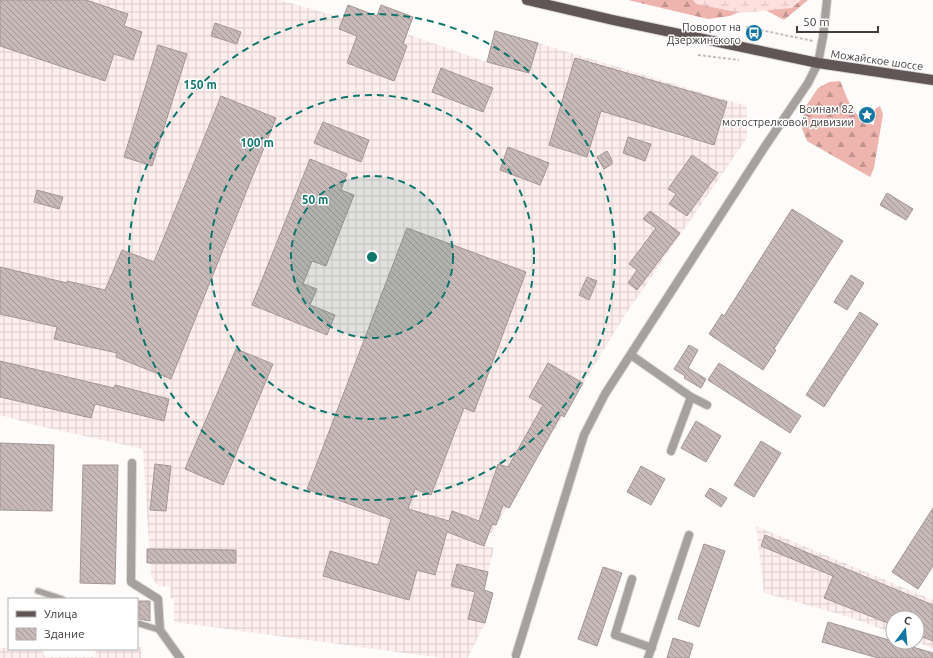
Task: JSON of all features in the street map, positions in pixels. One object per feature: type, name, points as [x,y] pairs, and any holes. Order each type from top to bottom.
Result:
[{"type":"main road","name":"Можайское шоссе","points":[[527,0],[613,20],[818,63],[933,80]]},
{"type":"street","points":[[517,657],[584,435],[605,394],[766,145],[803,91],[818,63],[827,0]]},
{"type":"street","points":[[631,355],[707,406]]},
{"type":"street","points":[[671,451],[692,397]]},
{"type":"street","points":[[132,463],[131,582],[158,599],[160,630],[180,658],[185,658]]},
{"type":"street","points":[[648,658],[689,535]]},
{"type":"street","points":[[632,579],[615,635],[652,648]]},
{"type":"lane","points":[[38,592],[59,598]]},
{"type":"lane","points":[[138,623],[160,630]]},
{"type":"path","points":[[746,27],[822,42]]},
{"type":"path","points":[[698,55],[739,60]]},
{"type":"shaded area","points":[[0,0],[280,0],[343,18],[377,16],[381,5],[407,34],[487,62],[495,31],[747,106],[747,138],[625,315],[484,545],[494,548],[484,590],[493,593],[485,623],[468,658],[442,658],[174,622],[174,599],[170,598],[170,587],[158,586],[151,576],[143,449],[35,425],[0,415]]},
{"type":"shaded area","points":[[756,526],[933,600],[933,648],[925,645],[925,610],[885,610],[885,630],[846,616],[764,593]]},
{"type":"shaded area","points":[[138,647],[141,647],[141,658],[0,658],[0,648],[8,648],[8,650],[43,650],[44,657],[95,657],[96,650],[138,650]]},
{"type":"green space","points":[[628,0],[808,0],[784,20],[756,5],[730,16],[708,19]]},
{"type":"green space","points":[[693,0],[801,0],[792,8],[741,13],[696,4]]},
{"type":"green space","points":[[840,81],[852,108],[861,118],[874,125],[875,109],[880,106],[883,114],[874,168],[870,177],[807,141],[801,126],[806,106],[818,88],[829,82]]},
{"type":"building","points":[[0,0],[86,0],[128,14],[124,26],[142,32],[133,60],[114,54],[105,81],[0,46]]},
{"type":"building","points":[[348,5],[377,16],[381,5],[413,17],[403,44],[407,46],[394,81],[347,63],[357,36],[339,29]]},
{"type":"building","points":[[215,23],[241,32],[237,44],[211,36]]},
{"type":"building","points":[[495,31],[538,43],[529,73],[487,62]]},
{"type":"building","points":[[158,45],[187,54],[152,166],[124,157]]},
{"type":"building","points":[[575,58],[727,102],[714,145],[601,111],[587,157],[549,145]]},
{"type":"building","points":[[441,68],[493,88],[483,112],[432,92]]},
{"type":"building","points":[[221,96],[276,118],[171,379],[116,357],[117,353],[54,339],[57,327],[0,314],[0,267],[67,283],[67,281],[105,290],[122,250],[154,262]]},
{"type":"building","points":[[323,122],[369,140],[361,162],[314,143]]},
{"type":"building","points":[[628,137],[651,144],[645,161],[623,153]]},
{"type":"building","points":[[508,147],[549,163],[540,185],[500,170]]},
{"type":"building","points":[[607,151],[612,160],[612,164],[604,169],[597,157]]},
{"type":"building","points":[[692,155],[718,173],[687,216],[669,204],[676,194],[668,189]]},
{"type":"building","points":[[310,159],[347,174],[341,190],[354,195],[326,266],[312,261],[303,284],[317,289],[310,305],[335,315],[327,335],[252,305]]},
{"type":"building","points":[[37,190],[63,197],[59,209],[34,202]]},
{"type":"building","points":[[887,193],[913,209],[906,220],[880,205]]},
{"type":"building","points":[[792,209],[843,241],[774,349],[776,350],[763,370],[709,334],[722,314],[724,316]]},
{"type":"building","points":[[650,211],[680,233],[637,290],[628,283],[637,270],[629,264],[656,228],[643,219]]},
{"type":"building","points":[[407,228],[526,272],[474,412],[464,408],[431,495],[415,489],[408,509],[449,521],[452,511],[479,521],[498,464],[508,467],[543,405],[529,397],[548,363],[583,383],[564,417],[561,415],[509,508],[503,505],[496,525],[492,524],[484,546],[447,532],[435,575],[417,570],[409,600],[323,576],[330,551],[378,565],[391,519],[307,489]]},
{"type":"building","points":[[851,275],[864,283],[847,310],[834,302]]},
{"type":"building","points":[[587,277],[597,281],[589,300],[579,295]]},
{"type":"building","points":[[860,312],[878,324],[824,407],[806,395]]},
{"type":"building","points":[[689,345],[698,350],[688,368],[706,379],[701,388],[684,378],[685,376],[674,369]]},
{"type":"building","points":[[236,349],[273,364],[223,485],[185,469]]},
{"type":"building","points":[[0,361],[114,388],[115,385],[169,399],[164,421],[95,404],[91,418],[0,397]]},
{"type":"building","points":[[719,363],[801,416],[790,433],[708,380]]},
{"type":"building","points":[[696,421],[721,436],[706,462],[681,448]]},
{"type":"building","points":[[761,441],[781,453],[754,497],[734,485]]},
{"type":"building","points":[[0,443],[54,445],[52,511],[0,510]]},
{"type":"building","points":[[155,464],[171,466],[166,511],[150,510]]},
{"type":"building","points":[[83,465],[118,465],[115,584],[80,583]]},
{"type":"building","points":[[641,466],[665,479],[651,505],[627,492]]},
{"type":"building","points":[[710,488],[727,498],[721,507],[705,496]]},
{"type":"building","points":[[933,508],[933,566],[918,589],[892,572]]},
{"type":"building","points":[[765,535],[933,605],[933,641],[925,638],[925,610],[885,610],[885,622],[824,598],[833,576],[761,546]]},
{"type":"building","points":[[704,544],[725,551],[699,627],[678,619]]},
{"type":"building","points":[[147,549],[236,550],[236,563],[147,563]]},
{"type":"building","points":[[457,564],[488,572],[484,590],[493,593],[485,623],[468,619],[475,592],[451,586]]},
{"type":"building","points":[[603,567],[622,573],[597,646],[578,639]]},
{"type":"building","points":[[139,601],[150,601],[150,621],[139,619]]},
{"type":"building","points":[[828,622],[885,639],[885,650],[923,650],[933,653],[933,658],[878,658],[822,642]]},
{"type":"building","points":[[673,638],[693,644],[689,658],[667,658]]},
{"type":"place","name":"Поворот на Дзержинского","points":[[754,33]]},
{"type":"place","name":"Воинам 82 мотострелковой дивизии","points":[[867,115]]}]
